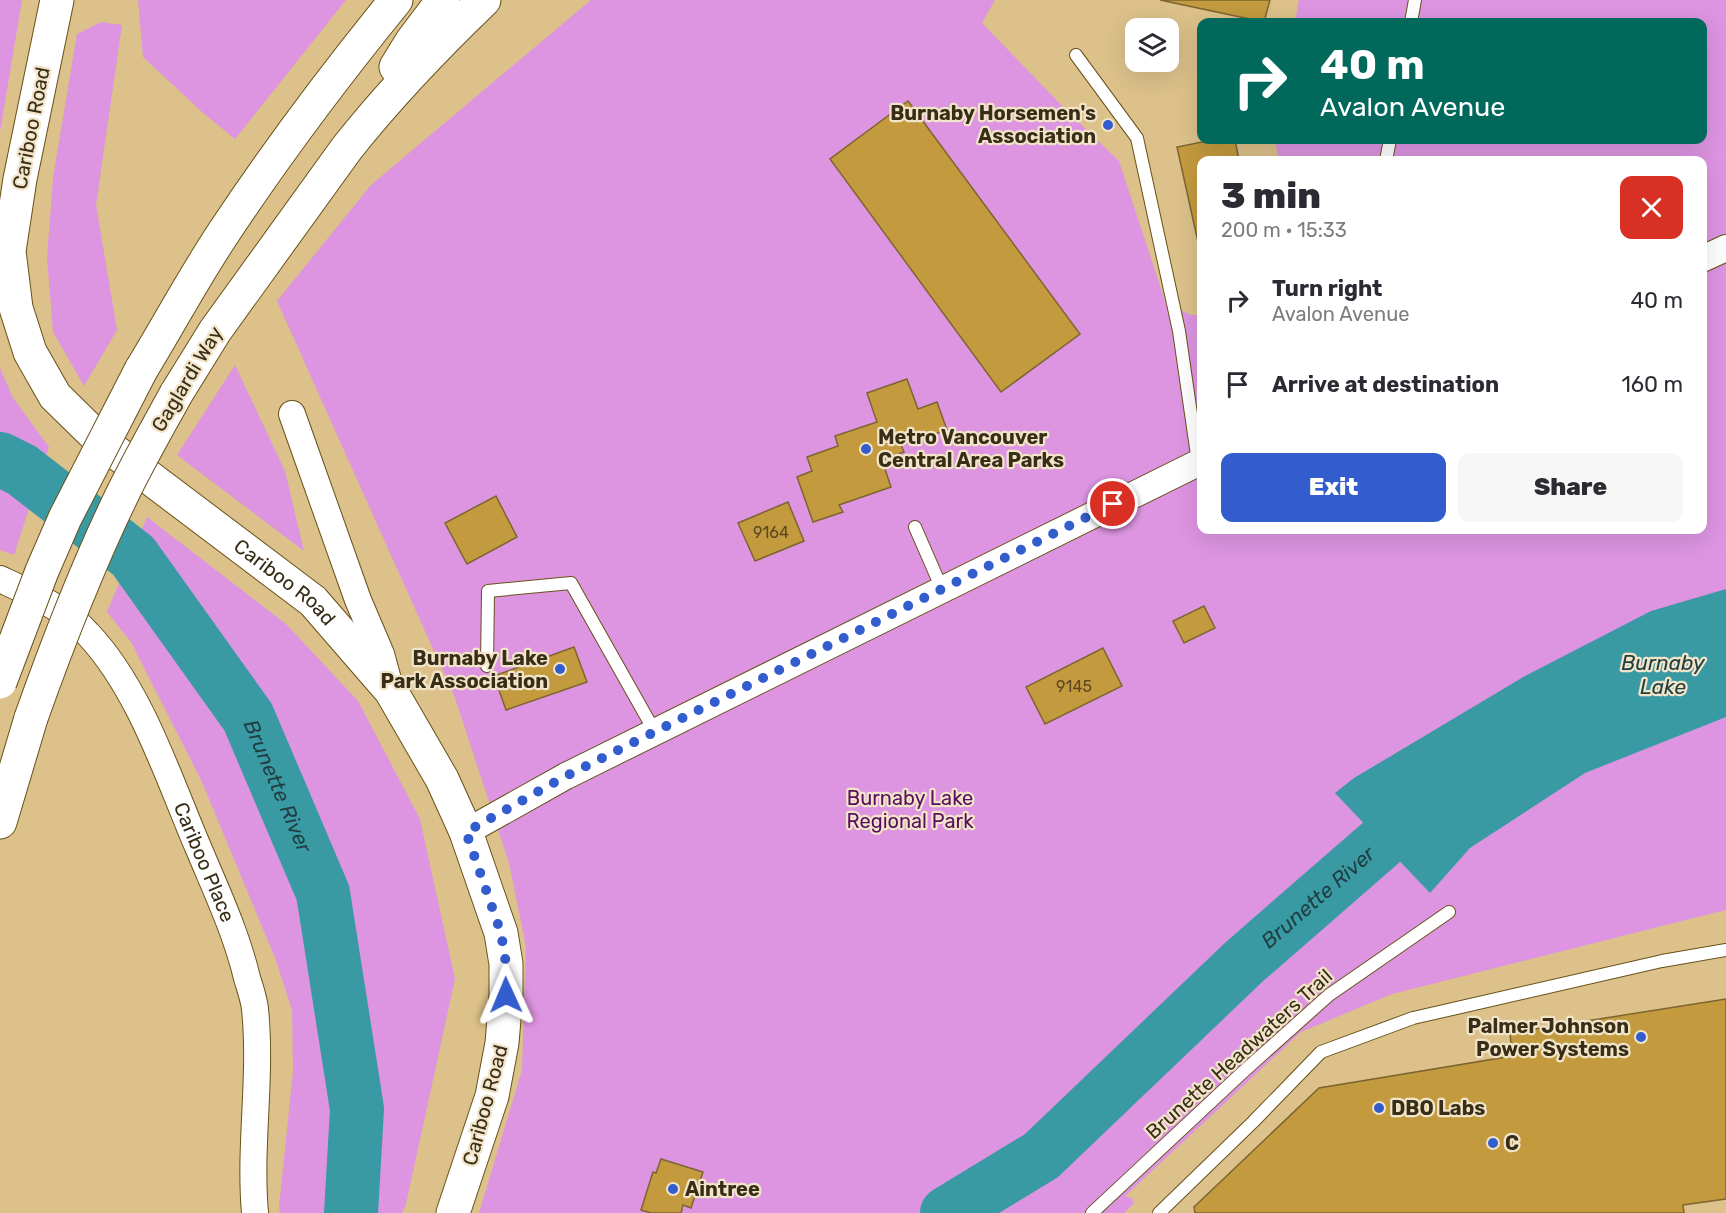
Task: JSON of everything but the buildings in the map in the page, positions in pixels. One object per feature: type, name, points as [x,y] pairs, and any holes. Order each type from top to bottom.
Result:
[{"type":"main road","name":"Cariboo Road","points":[[57,0],[20,179],[9,251],[16,308],[30,352],[55,396],[101,441],[313,602],[391,690],[442,779],[466,832],[501,933],[506,964],[502,1043],[492,1096],[453,1213]]},
{"type":"main road","name":"Gaglardi Way","points":[[0,682],[65,518],[141,370],[197,275],[253,188],[305,116],[396,0]]},
{"type":"main road","points":[[368,122],[403,56],[443,0]]},
{"type":"main road","name":"Gaglardi Way","points":[[0,822],[31,718],[69,615],[131,477],[176,394],[226,315],[368,122],[434,49],[484,0]]},
{"type":"street","points":[[1707,257],[1726,248]]},
{"type":"street","points":[[292,414],[358,600],[381,654],[391,690]]},
{"type":"street","points":[[466,832],[566,776],[1197,462]]},
{"type":"street","name":"Cariboo Place","points":[[0,579],[39,598],[77,624],[100,646],[116,669],[156,748],[230,921],[255,1006],[258,1050],[253,1178],[255,1213]]},
{"type":"lane","points":[[1412,18],[1415,0]]},
{"type":"lane","points":[[1076,55],[1137,138],[1179,332],[1197,443]]},
{"type":"lane","points":[[915,527],[942,589]]},
{"type":"lane","points":[[487,666],[488,591],[571,583],[655,732]]},
{"type":"lane","name":"Brunette Headwaters Trail","points":[[1092,1213],[1329,995],[1449,912]]},
{"type":"lane","points":[[1160,1213],[1321,1052],[1413,1018],[1662,961],[1726,950]]},
{"type":"green space","points":[[0,0],[22,0],[0,132]]},
{"type":"green space","points":[[138,0],[346,0],[235,139],[143,57]]},
{"type":"green space","name":"Burnaby Lake Regional Park","points":[[591,0],[995,0],[982,23],[1119,161],[1166,304],[1191,315],[1197,315],[1197,534],[1707,534],[1707,156],[1278,156],[1276,144],[1707,144],[1707,18],[1296,18],[1299,0],[1726,0],[1726,910],[1392,994],[1301,1032],[1125,1196],[1133,1199],[1133,1204],[1124,1213],[479,1213],[522,1070],[526,947],[509,863],[455,698],[277,301],[371,185]]},
{"type":"green space","points":[[101,22],[122,25],[96,205],[117,330],[84,386],[53,332],[47,258],[53,178],[77,34]]},
{"type":"green space","points":[[235,365],[285,471],[304,551],[177,455]]},
{"type":"green space","points":[[0,368],[13,398],[49,447],[14,555],[0,550]]},
{"type":"green space","points":[[147,517],[286,624],[358,701],[420,819],[455,979],[406,1204],[402,1213],[280,1213],[293,1071],[292,1010],[275,958],[202,782],[131,642],[107,612]]},
{"type":"water","name":"Burnaby Lake","points":[[1726,589],[1726,717],[1585,773],[1470,848],[1430,893],[1335,793],[1354,778],[1525,676],[1651,611]]},
{"type":"waterway","name":"Brunette River","points":[[0,459],[22,470],[133,556],[248,717],[323,893],[357,1109],[351,1213]]},
{"type":"waterway","name":"Brunette River","points":[[947,1213],[1041,1156],[1244,962],[1437,794]]},
{"type":"place","name":"Burnaby Horsemen's Association","points":[[1108,125]]},
{"type":"place","name":"Metro Vancouver Central Area Parks","points":[[866,449]]},
{"type":"place","name":"Burnaby Lake Park Association","points":[[560,669]]},
{"type":"place","name":"Palmer Johnson Power Systems","points":[[1641,1037]]},
{"type":"place","name":"DBO Labs","points":[[1379,1108]]},
{"type":"place","name":"C","points":[[1493,1143]]},
{"type":"place","name":"Aintree","points":[[673,1189]]},
{"type":"route","points":[[506,995],[506,964],[501,933],[466,832],[566,776],[1113,504]]}]
